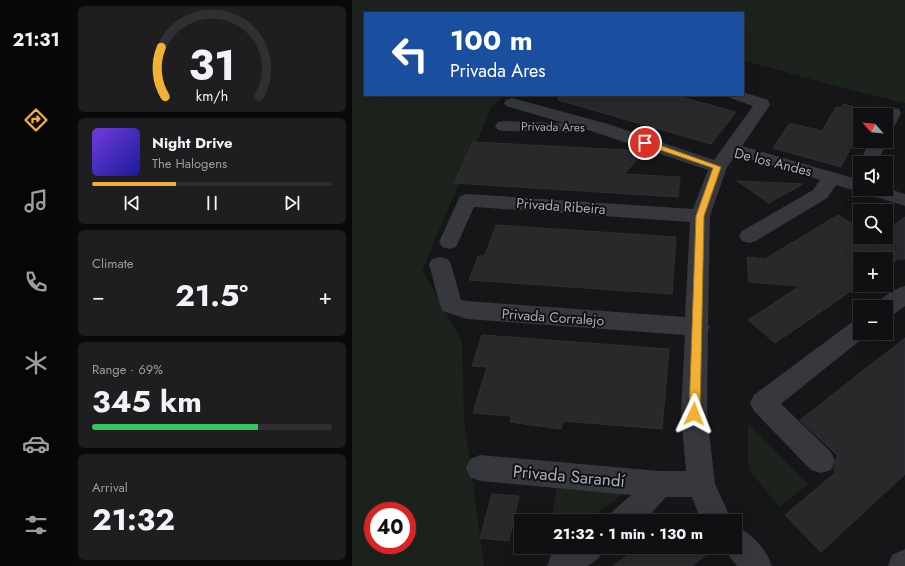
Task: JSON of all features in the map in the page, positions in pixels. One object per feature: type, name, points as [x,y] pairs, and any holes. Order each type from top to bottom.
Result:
[{"type":"street","points":[[731,148],[762,105],[762,103],[739,96]]},
{"type":"street","name":"Privada Ares","points":[[512,103],[602,128],[718,167]]},
{"type":"street","name":"Privada Ares","points":[[504,126],[602,128]]},
{"type":"street","name":"De los Andes","points":[[712,514],[700,484],[694,414],[698,327],[700,216],[718,167],[731,148],[853,183]]},
{"type":"street","points":[[749,236],[820,194],[831,178]]},
{"type":"street","name":"De los Andes","points":[[893,196],[905,200]]},
{"type":"street","name":"Privada Ribeira","points":[[449,242],[467,200],[700,216]]},
{"type":"street","name":"Privada Corralejo","points":[[440,264],[451,305],[467,310],[698,327]]},
{"type":"street","points":[[893,303],[905,294]]},
{"type":"street","points":[[820,461],[762,404],[853,333]]},
{"type":"street","name":"Privada Sarandí","points":[[480,468],[659,484],[700,484]]},
{"type":"street","points":[[631,514],[641,505],[659,484]]},
{"type":"street","points":[[742,549],[757,566]]},
{"type":"street","points":[[562,566],[578,554]]},
{"type":"shaded area","points":[[352,0],[905,0],[905,103],[835,86],[744,60],[744,12],[364,12],[364,96],[504,96],[492,106],[422,270],[462,342],[464,418],[484,566],[352,566]]},
{"type":"shaded area","points":[[748,423],[808,484],[779,507],[751,472],[748,460]]},
{"type":"shaded area","points":[[557,486],[628,491],[595,514],[552,514]]},
{"type":"building","points":[[559,96],[677,96],[736,112],[711,144],[558,100]]},
{"type":"building","points":[[843,104],[858,108],[853,108],[853,143],[841,167],[773,148],[789,124],[822,131],[836,107],[841,108]]},
{"type":"building","points":[[473,142],[645,151],[624,174],[680,177],[678,197],[454,183]]},
{"type":"building","points":[[737,181],[803,184],[769,203]]},
{"type":"building","points":[[838,215],[853,225],[853,244],[893,244],[893,225],[905,217],[905,259],[898,259],[893,262],[893,252],[853,252],[853,290],[775,343],[748,320],[800,286],[749,282],[747,257],[765,259]]},
{"type":"building","points":[[496,225],[676,237],[672,294],[469,280],[478,256],[485,256]]},
{"type":"building","points":[[482,335],[669,349],[662,429],[563,421],[561,429],[510,422],[511,416],[473,413],[487,367],[472,366]]},
{"type":"building","points":[[905,338],[905,474],[821,552],[785,515],[836,472],[833,469],[838,456],[800,420]]},
{"type":"building","points":[[492,494],[519,496],[509,541],[480,538]]},
{"type":"building","points":[[629,554],[707,554],[692,566],[613,566]]},
{"type":"route","points":[[645,143],[718,167],[700,216],[698,327],[694,414]]}]
